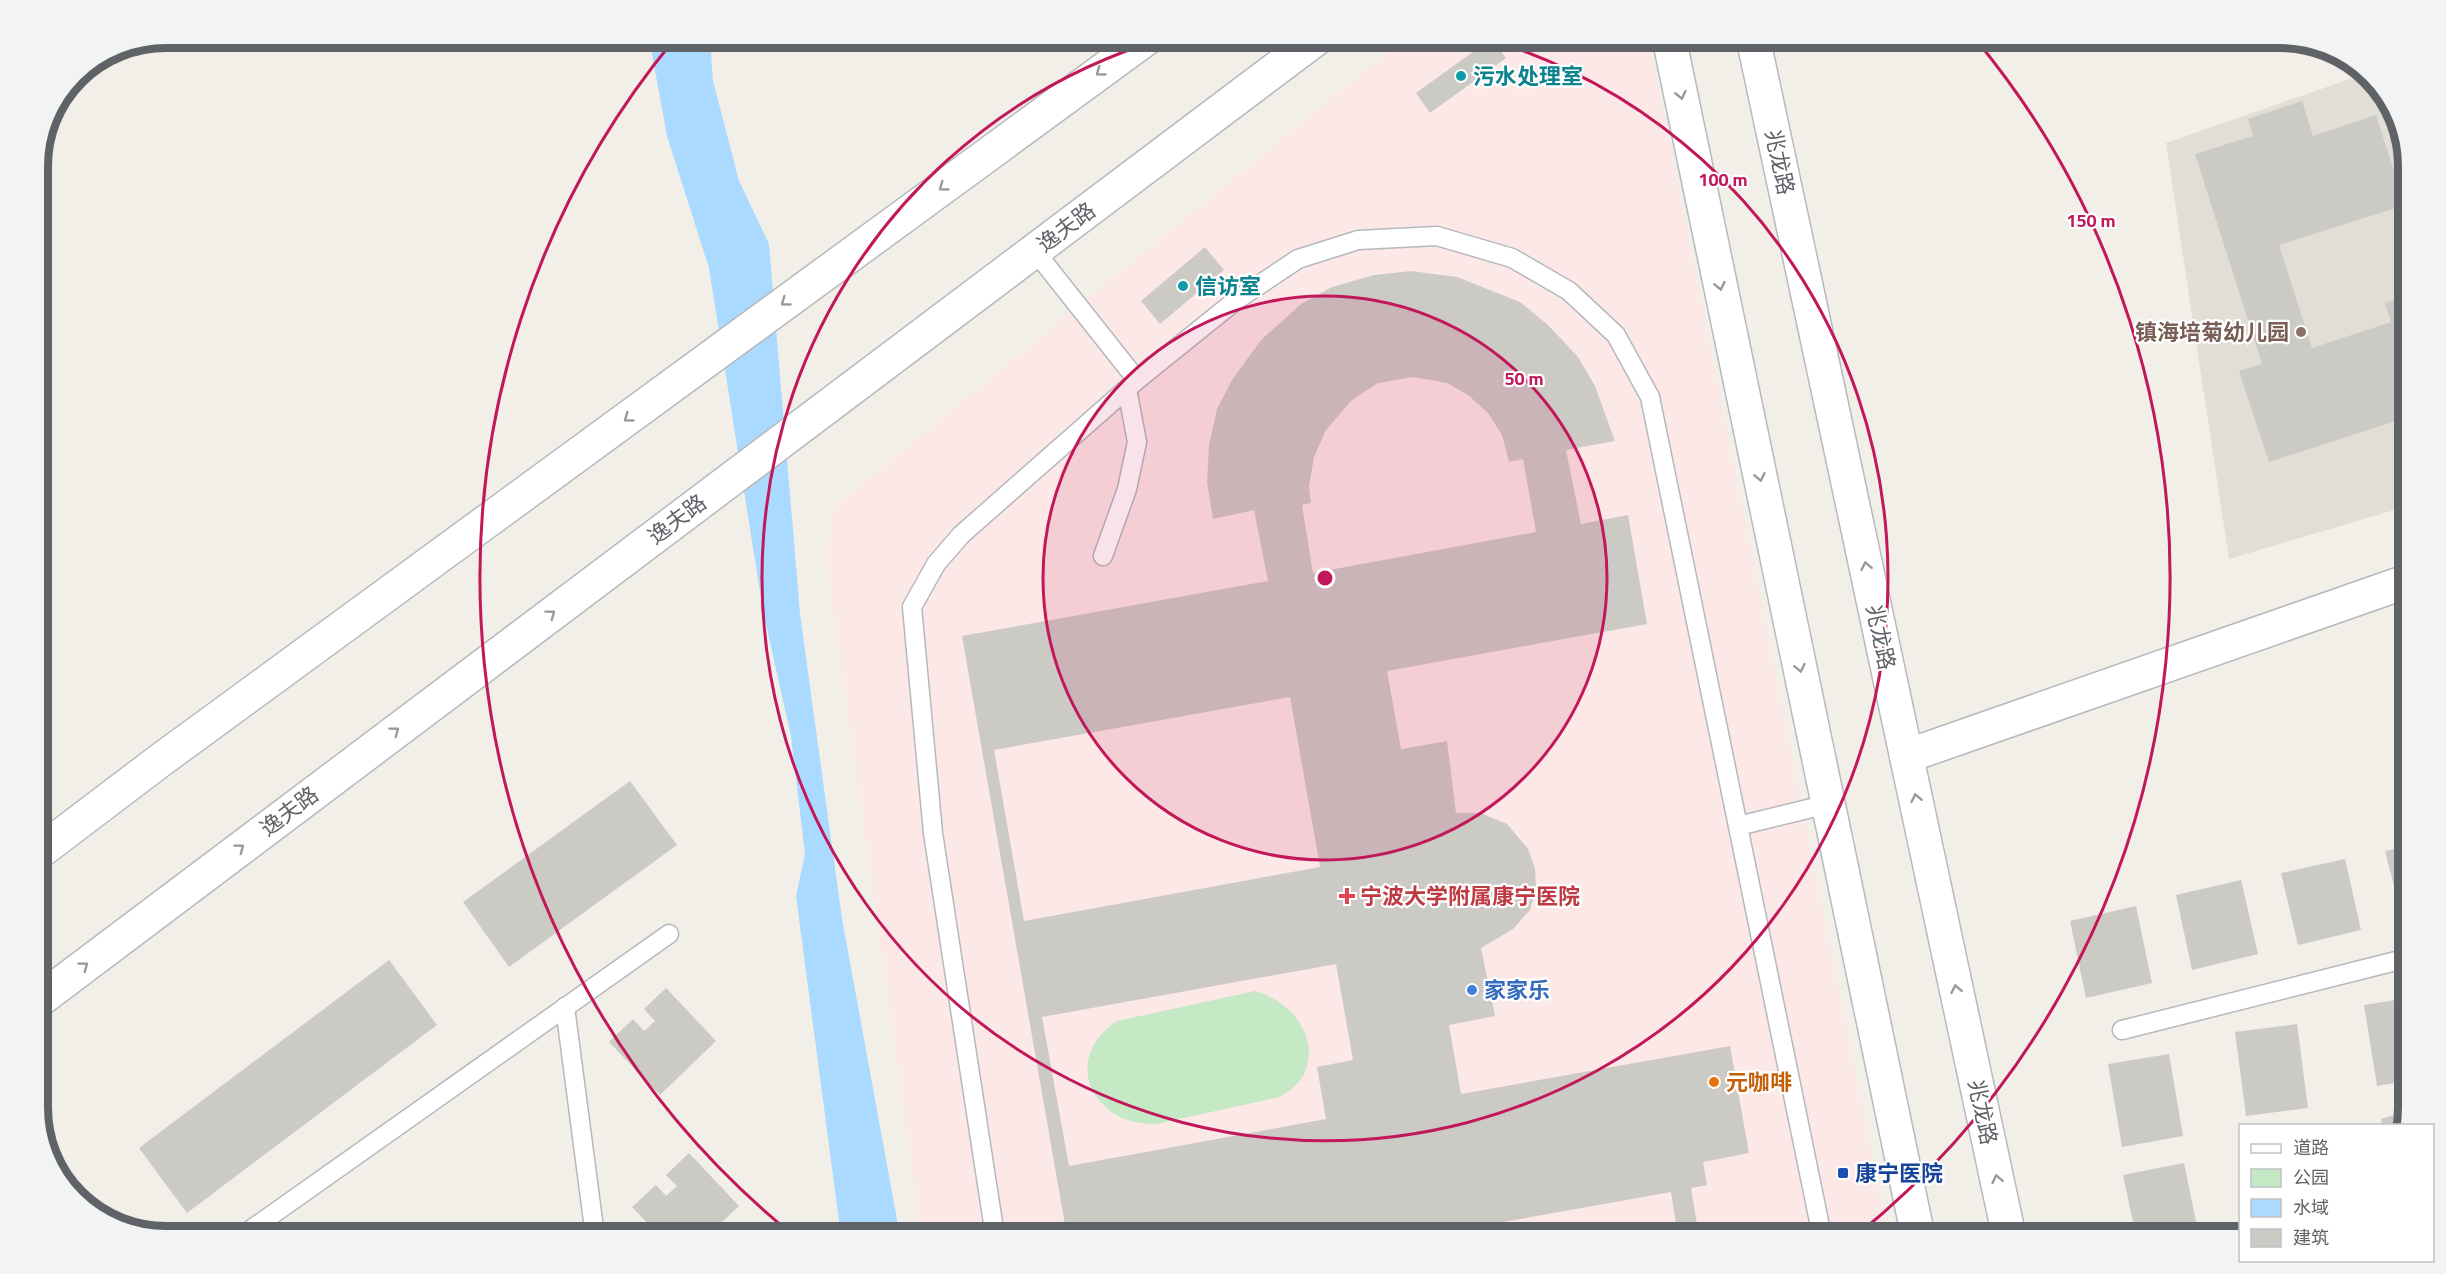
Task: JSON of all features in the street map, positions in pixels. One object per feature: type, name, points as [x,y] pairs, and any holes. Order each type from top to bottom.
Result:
[{"type":"main road","points":[[48,845],[158,762],[1133,48]]},
{"type":"main road","name":"逸夫路","points":[[48,993],[1304,48]]},
{"type":"main road","points":[[1671,48],[1916,1226]]},
{"type":"main road","name":"兆龙路","points":[[1755,48],[2007,1226]]},
{"type":"main road","points":[[1906,756],[2398,584]]},
{"type":"lane","points":[[993,1226],[933,833],[912,607],[936,564],[961,535],[1132,384],[1235,301],[1298,259],[1358,240],[1437,237],[1512,258],[1569,291],[1616,335],[1650,397],[1820,1226]]},
{"type":"lane","points":[[1034,250],[1132,384],[1137,442],[1127,489],[1103,556]]},
{"type":"lane","points":[[1738,826],[1828,804]]},
{"type":"lane","points":[[256,1226],[669,934]]},
{"type":"lane","points":[[2122,1030],[2398,961]]},
{"type":"lane","points":[[566,1007],[594,1226]]},
{"type":"shaded area","name":"宁波大学附属康宁医院","points":[[1393,48],[1650,48],[1886,1226],[921,1226],[826,556],[835,506]]},
{"type":"shaded area","name":"镇海培菊幼儿园","points":[[2357,76],[2378,100],[2392,128],[2398,158],[2398,509],[2229,559],[2166,143]]},
{"type":"green space","points":[[1255,991],[1268,996],[1290,1011],[1305,1034],[1308,1060],[1304,1074],[1297,1084],[1280,1097],[1156,1124],[1134,1122],[1115,1114],[1101,1102],[1091,1088],[1087,1071],[1090,1053],[1100,1036],[1117,1021]]},
{"type":"water","points":[[651,48],[711,48],[713,81],[739,181],[769,244],[800,614],[842,919],[898,1226],[840,1226],[796,896],[805,854],[791,736],[763,611],[709,268],[667,136]]},
{"type":"building","name":"污水处理室","points":[[1478,48],[1498,48],[1506,58],[1430,113],[1416,93]]},
{"type":"building","points":[[2302,101],[2313,136],[2376,115],[2398,183],[2398,207],[2279,245],[2312,348],[2391,322],[2385,303],[2398,298],[2398,420],[2269,462],[2239,371],[2262,364],[2195,154],[2253,136],[2248,119]]},
{"type":"building","name":"信访室","points":[[1205,247],[1224,270],[1160,324],[1141,301]]},
{"type":"building","points":[[1411,271],[1457,277],[1520,302],[1548,325],[1578,357],[1595,386],[1615,441],[1566,450],[1581,524],[1628,515],[1647,624],[1387,671],[1401,749],[1447,741],[1456,813],[1480,813],[1507,824],[1528,849],[1535,869],[1536,889],[1530,910],[1513,929],[1481,948],[1495,1016],[1449,1025],[1461,1094],[1730,1046],[1749,1153],[1703,1162],[1707,1185],[1691,1188],[1697,1226],[1676,1226],[1671,1192],[1481,1226],[1065,1226],[962,636],[1268,581],[1254,510],[1213,519],[1207,483],[1209,445],[1217,409],[1232,380],[1261,340],[1301,304],[1332,287],[1374,275]],"holes":[[[1413,377],[1447,383],[1468,395],[1488,413],[1502,435],[1509,462],[1523,459],[1536,532],[1313,573],[1302,505],[1311,503],[1309,486],[1314,457],[1326,430],[1352,400],[1378,383]],[[1290,697],[1320,867],[1024,921],[994,750]],[[1336,964],[1353,1060],[1317,1067],[1326,1119],[1069,1166],[1042,1017]]]},
{"type":"building","points":[[630,781],[677,845],[509,967],[463,902]]},
{"type":"building","points":[[2398,848],[2398,902],[2385,851]]},
{"type":"building","points":[[2345,859],[2361,930],[2298,945],[2281,873]]},
{"type":"building","points":[[2241,880],[2258,954],[2192,970],[2176,895]]},
{"type":"building","points":[[2136,906],[2152,983],[2086,998],[2070,921]]},
{"type":"building","points":[[389,960],[437,1025],[187,1213],[139,1148]]},
{"type":"building","points":[[666,988],[716,1041],[660,1095],[609,1042],[633,1019],[644,1031],[655,1021],[644,1009]]},
{"type":"building","points":[[2398,1000],[2398,1083],[2377,1086],[2364,1005]]},
{"type":"building","points":[[2297,1024],[2308,1108],[2246,1116],[2235,1032]]},
{"type":"building","points":[[2169,1054],[2183,1136],[2122,1147],[2108,1064]]},
{"type":"building","points":[[2398,1114],[2397,1124],[2382,1124],[2381,1119]]},
{"type":"building","points":[[689,1153],[739,1206],[718,1226],[650,1226],[632,1207],[656,1185],[666,1196],[677,1186],[666,1175]]},
{"type":"building","points":[[2184,1163],[2197,1226],[2134,1226],[2123,1175]]},
{"type":"place","name":"污水处理室","points":[[1461,76]]},
{"type":"place","name":"信访室","points":[[1183,286]]},
{"type":"place","name":"镇海培菊幼儿园","points":[[2301,332]]},
{"type":"place","name":"宁波大学附属康宁医院","points":[[1347,896]]},
{"type":"place","name":"家家乐","points":[[1472,990]]},
{"type":"place","name":"元咖啡","points":[[1714,1082]]},
{"type":"place","name":"康宁医院","points":[[1843,1173]]}]
